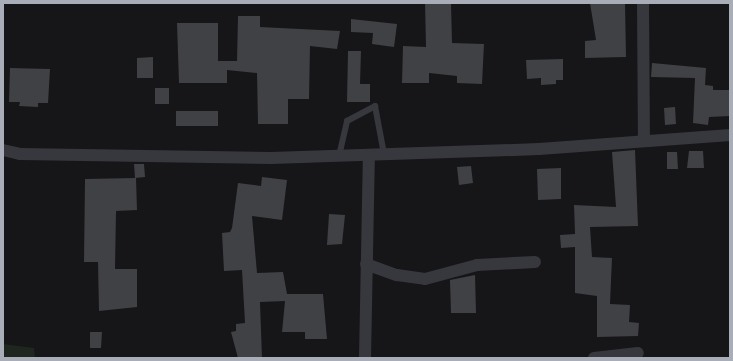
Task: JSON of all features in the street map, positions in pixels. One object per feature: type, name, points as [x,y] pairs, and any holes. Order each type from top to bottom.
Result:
[{"type":"street","points":[[643,3],[644,141]]},
{"type":"street","points":[[3,150],[44,154],[339,156],[644,141],[730,135]]},
{"type":"street","points":[[365,358],[368,155]]},
{"type":"street","points":[[366,264],[397,275],[425,279],[477,265],[535,262]]},
{"type":"street","points":[[594,358],[638,354]]},
{"type":"lane","points":[[339,156],[347,121],[375,106],[384,154]]},
{"type":"shaded area","points":[[3,344],[34,348],[35,358],[3,358]]},
{"type":"building","points":[[425,3],[451,3],[452,43],[484,44],[482,84],[457,83],[457,76],[429,73],[429,83],[402,83],[403,46],[426,47]]},
{"type":"building","points":[[590,3],[625,3],[626,57],[585,58],[585,41],[596,40]]},
{"type":"building","points":[[238,16],[260,16],[260,27],[340,31],[337,49],[310,46],[309,99],[288,99],[288,124],[258,124],[257,73],[227,70],[227,83],[179,83],[177,23],[218,23],[218,61],[237,61]]},
{"type":"building","points":[[351,19],[397,24],[394,47],[372,44],[373,33],[351,32]]},
{"type":"building","points":[[348,51],[361,51],[360,84],[370,84],[370,102],[347,102]]},
{"type":"building","points":[[153,57],[153,78],[137,78],[137,58]]},
{"type":"building","points":[[563,59],[563,80],[556,80],[556,84],[541,85],[541,78],[527,79],[526,60]]},
{"type":"building","points":[[652,63],[706,68],[705,85],[713,86],[713,90],[730,90],[730,116],[709,117],[708,125],[693,123],[695,78],[651,77]]},
{"type":"building","points":[[10,68],[50,69],[48,103],[38,103],[38,107],[19,106],[20,102],[9,102]]},
{"type":"building","points":[[155,88],[169,88],[169,104],[155,104]]},
{"type":"building","points":[[675,107],[676,124],[665,125],[664,108]]},
{"type":"building","points":[[176,111],[218,111],[218,126],[176,126]]},
{"type":"building","points":[[635,150],[638,226],[590,227],[592,257],[612,258],[610,304],[630,305],[629,322],[639,323],[638,336],[597,337],[597,296],[575,293],[575,247],[561,248],[560,235],[575,234],[574,205],[616,207],[612,152]]},
{"type":"building","points":[[689,151],[703,151],[704,168],[687,168]]},
{"type":"building","points":[[667,152],[677,152],[678,169],[667,169]]},
{"type":"building","points":[[134,164],[144,164],[145,177],[135,178]]},
{"type":"building","points":[[471,166],[473,183],[459,185],[457,167]]},
{"type":"building","points":[[561,168],[561,199],[538,200],[537,169]]},
{"type":"building","points":[[262,177],[287,180],[282,220],[252,216],[257,273],[283,272],[287,294],[323,294],[327,339],[305,339],[305,332],[282,332],[285,301],[260,302],[262,358],[238,358],[231,332],[236,331],[236,324],[245,323],[242,270],[224,271],[222,233],[230,232],[232,228],[238,183],[261,186]]},
{"type":"building","points":[[136,178],[137,210],[116,211],[115,269],[137,269],[137,307],[99,311],[98,262],[84,262],[85,179]]},
{"type":"building","points":[[329,214],[345,215],[342,244],[327,245]]},
{"type":"building","points":[[475,275],[476,313],[451,313],[450,280]]},
{"type":"building","points":[[90,332],[102,332],[101,348],[90,348]]}]
